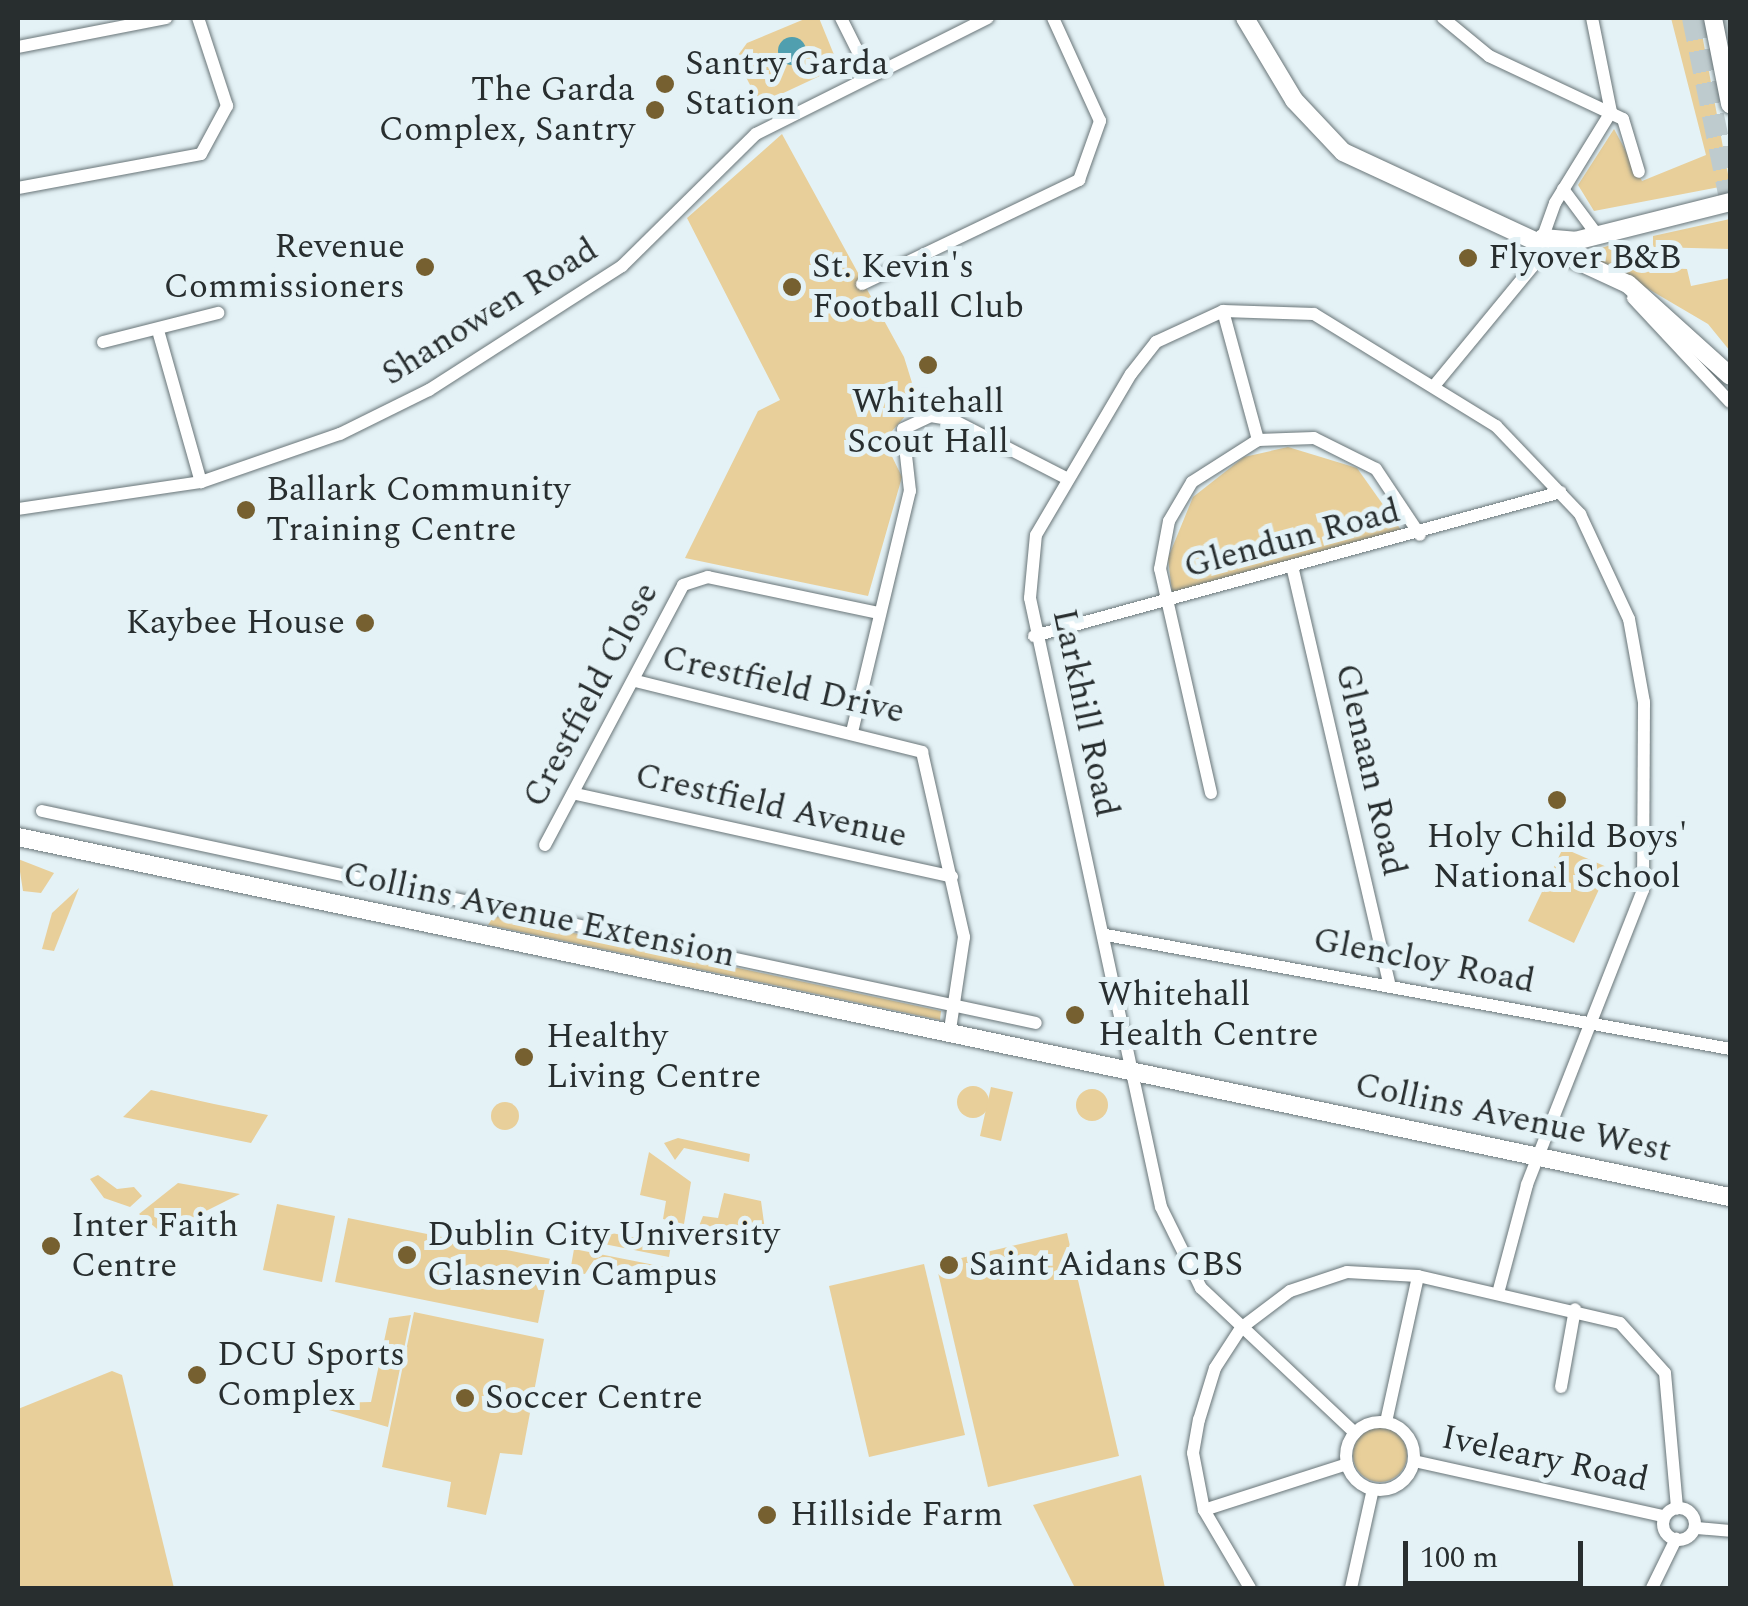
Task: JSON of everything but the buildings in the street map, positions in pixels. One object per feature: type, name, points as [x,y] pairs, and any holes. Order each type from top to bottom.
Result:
[{"type":"main road","points":[[1245,18],[1294,100],[1344,152],[1542,238],[1628,284],[1730,376]]},
{"type":"main road","points":[[1713,18],[1730,104]]},
{"type":"main road","points":[[1542,238],[1595,232],[1730,202]]},
{"type":"main road","name":"Collins Avenue Extension","points":[[18,837],[1048,1054]]},
{"type":"main road","name":"Collins Avenue West","points":[[1048,1054],[1730,1197]]},
{"type":"street","points":[[18,47],[166,18]]},
{"type":"street","points":[[18,188],[201,154],[227,106],[198,18]]},
{"type":"street","points":[[841,18],[869,74]]},
{"type":"street","name":"Shanowen Road","points":[[18,508],[201,482],[340,434],[464,370],[622,266],[756,134],[869,74],[988,18]]},
{"type":"street","points":[[862,284],[1079,180],[1100,121],[1052,18]]},
{"type":"street","points":[[1443,18],[1489,56],[1623,119],[1639,172]]},
{"type":"street","points":[[1434,386],[1532,267],[1563,189],[1612,112],[1592,18]]},
{"type":"street","points":[[1563,189],[1595,232]]},
{"type":"street","points":[[1628,284],[1637,302],[1730,402]]},
{"type":"street","points":[[1223,311],[1258,440]]},
{"type":"street","name":"Larkhill Road","points":[[1354,1433],[1241,1328],[1178,1249],[1149,1156],[1138,1072],[1034,636],[1031,556],[1068,479],[1156,342],[1223,311],[1314,314],[1496,426],[1561,492],[1620,594],[1644,702],[1644,890],[1596,1026],[1538,1158],[1498,1292]]},
{"type":"street","points":[[103,342],[159,334],[218,314]]},
{"type":"street","points":[[159,334],[201,482]]},
{"type":"street","points":[[852,732],[910,491],[903,429],[931,416],[953,420],[1068,479]]},
{"type":"street","points":[[1212,793],[1164,604],[1160,569],[1180,500],[1206,468],[1258,440],[1314,438],[1353,452],[1395,486],[1420,535]]},
{"type":"street","name":"Glendun Road","points":[[1034,636],[1292,570],[1561,492]]},
{"type":"street","name":"Glenaan Road","points":[[1292,570],[1389,984]]},
{"type":"street","name":"Crestfield Close","points":[[545,846],[694,578],[880,612]]},
{"type":"street","name":"Crestfield Drive","points":[[636,681],[922,752],[952,877],[966,958],[949,1036]]},
{"type":"street","name":"Crestfield Avenue","points":[[576,794],[952,877]]},
{"type":"street","name":"Collins Avenue Extension","points":[[42,811],[1036,1024]]},
{"type":"street","name":"Glencloy Road","points":[[1106,934],[1730,1049]]},
{"type":"street","points":[[1250,1588],[1204,1510],[1193,1452],[1215,1368],[1241,1328],[1321,1279],[1370,1270],[1418,1276],[1575,1309],[1628,1328],[1665,1373],[1677,1508],[1696,1528]]},
{"type":"street","points":[[1386,1422],[1418,1276]]},
{"type":"street","points":[[1561,1388],[1575,1309]]},
{"type":"street","points":[[1348,1464],[1354,1433],[1386,1422]]},
{"type":"street","points":[[1373,1489],[1404,1480],[1414,1461],[1411,1440],[1386,1422]]},
{"type":"street","name":"Iveleary Road","points":[[1414,1461],[1662,1516]]},
{"type":"street","points":[[1204,1510],[1348,1464]]},
{"type":"street","points":[[1348,1464],[1373,1489]]},
{"type":"street","points":[[1351,1588],[1373,1489]]},
{"type":"street","points":[[1676,1539],[1662,1516],[1677,1508]]},
{"type":"street","points":[[1652,1588],[1676,1539],[1696,1528],[1730,1530]]},
{"type":"shaded area","points":[[807,18],[819,18],[839,67],[760,104],[736,58],[747,43]]},
{"type":"shaded area","points":[[1671,18],[1699,18],[1730,185],[1594,211],[1578,185],[1614,129],[1642,181],[1706,155]]},
{"type":"shaded area","name":"St. Kevin's Football Club","points":[[782,134],[904,357],[918,402],[884,440],[902,477],[868,596],[685,558],[758,411],[780,400],[687,218]]},
{"type":"shaded area","points":[[1730,219],[1730,249],[1653,247],[1653,236]]},
{"type":"shaded area","points":[[1619,242],[1642,267],[1687,269],[1691,286],[1730,278],[1730,351],[1708,324],[1587,253]]},
{"type":"shaded area","points":[[1288,447],[1357,468],[1401,530],[1172,592],[1168,558],[1193,497],[1244,457]]},
{"type":"shaded area","points":[[1563,848],[1609,868],[1574,943],[1528,921]]},
{"type":"shaded area","points":[[18,859],[54,873],[41,893],[23,891]]},
{"type":"shaded area","points":[[79,888],[54,951],[42,949],[52,913]]},
{"type":"shaded area","points":[[494,916],[941,1011],[940,1020],[488,925]]},
{"type":"shaded area","points":[[973,1086],[984,1091],[989,1102],[984,1113],[973,1118],[962,1113],[957,1102],[962,1091]]},
{"type":"shaded area","points":[[991,1087],[1013,1092],[1001,1141],[980,1136]]},
{"type":"shaded area","points":[[1092,1089],[1103,1094],[1108,1105],[1103,1116],[1092,1121],[1081,1116],[1076,1105],[1081,1094]]},
{"type":"shaded area","points":[[151,1090],[268,1115],[251,1143],[123,1117]]},
{"type":"shaded area","points":[[505,1102],[515,1106],[519,1116],[515,1126],[505,1130],[495,1126],[491,1116],[495,1106]]},
{"type":"shaded area","points":[[678,1138],[750,1154],[749,1162],[684,1148],[675,1160],[664,1143]]},
{"type":"shaded area","points":[[649,1152],[691,1182],[684,1224],[663,1219],[666,1201],[640,1195]]},
{"type":"shaded area","points":[[98,1175],[117,1189],[134,1187],[142,1196],[130,1207],[104,1198],[90,1179]]},
{"type":"shaded area","points":[[178,1183],[240,1194],[162,1233],[139,1214]]},
{"type":"shaded area","points":[[724,1193],[761,1201],[768,1252],[695,1236],[703,1216],[718,1218]]},
{"type":"shaded area","points":[[277,1204],[335,1216],[322,1282],[263,1270]]},
{"type":"shaded area","points":[[348,1218],[551,1259],[538,1323],[335,1282]]},
{"type":"shaded area","points":[[582,1227],[671,1245],[669,1257],[579,1239]]},
{"type":"shaded area","points":[[1067,1233],[1119,1456],[988,1487],[936,1264]]},
{"type":"shaded area","points":[[574,1249],[710,1276],[708,1282],[654,1280],[594,1260],[585,1274],[570,1272]]},
{"type":"shaded area","points":[[924,1264],[965,1435],[869,1457],[829,1286]]},
{"type":"shaded area","name":"Soccer Centre","points":[[414,1312],[544,1339],[522,1455],[500,1453],[486,1515],[447,1507],[451,1482],[382,1467]]},
{"type":"shaded area","points":[[411,1315],[388,1427],[329,1410],[330,1403],[371,1402],[389,1318]]},
{"type":"shaded area","points":[[112,1371],[122,1375],[174,1588],[18,1588],[18,1409]]},
{"type":"shaded area","points":[[1380,1428],[1399,1436],[1407,1455],[1399,1474],[1380,1482],[1361,1474],[1353,1455],[1361,1436]]},
{"type":"shaded area","points":[[1141,1475],[1165,1588],[1075,1588],[1033,1505]]},
{"type":"water","points":[[792,37],[802,41],[806,51],[802,61],[792,65],[782,61],[778,51],[782,41]]},
{"type":"tunnel","points":[[1693,18],[1730,199]]},
{"type":"tunnel","points":[[1724,18],[1730,48]]},
{"type":"place","name":"Santry Garda Station","points":[[665,84]]},
{"type":"place","name":"The Garda Complex, Santry","points":[[655,110]]},
{"type":"place","name":"Flyover B&B","points":[[1468,258]]},
{"type":"place","name":"Revenue Commissioners","points":[[425,267]]},
{"type":"place","name":"St. Kevin's Football Club","points":[[792,287]]},
{"type":"place","name":"Whitehall Scout Hall","points":[[928,365]]},
{"type":"place","name":"Ballark Community Training Centre","points":[[246,510]]},
{"type":"place","name":"Kaybee House","points":[[365,623]]},
{"type":"place","name":"Holy Child Boys' National School","points":[[1557,800]]},
{"type":"place","name":"Whitehall Health Centre","points":[[1075,1015]]},
{"type":"place","name":"Healthy Living Centre","points":[[524,1057]]},
{"type":"place","name":"Inter Faith Centre","points":[[51,1246]]},
{"type":"place","name":"Dublin City University Glasnevin Campus","points":[[407,1255]]},
{"type":"place","name":"Saint Aidans CBS","points":[[949,1265]]},
{"type":"place","name":"DCU Sports Complex","points":[[197,1375]]},
{"type":"place","name":"Soccer Centre","points":[[465,1398]]},
{"type":"place","name":"Hillside Farm","points":[[767,1515]]}]
